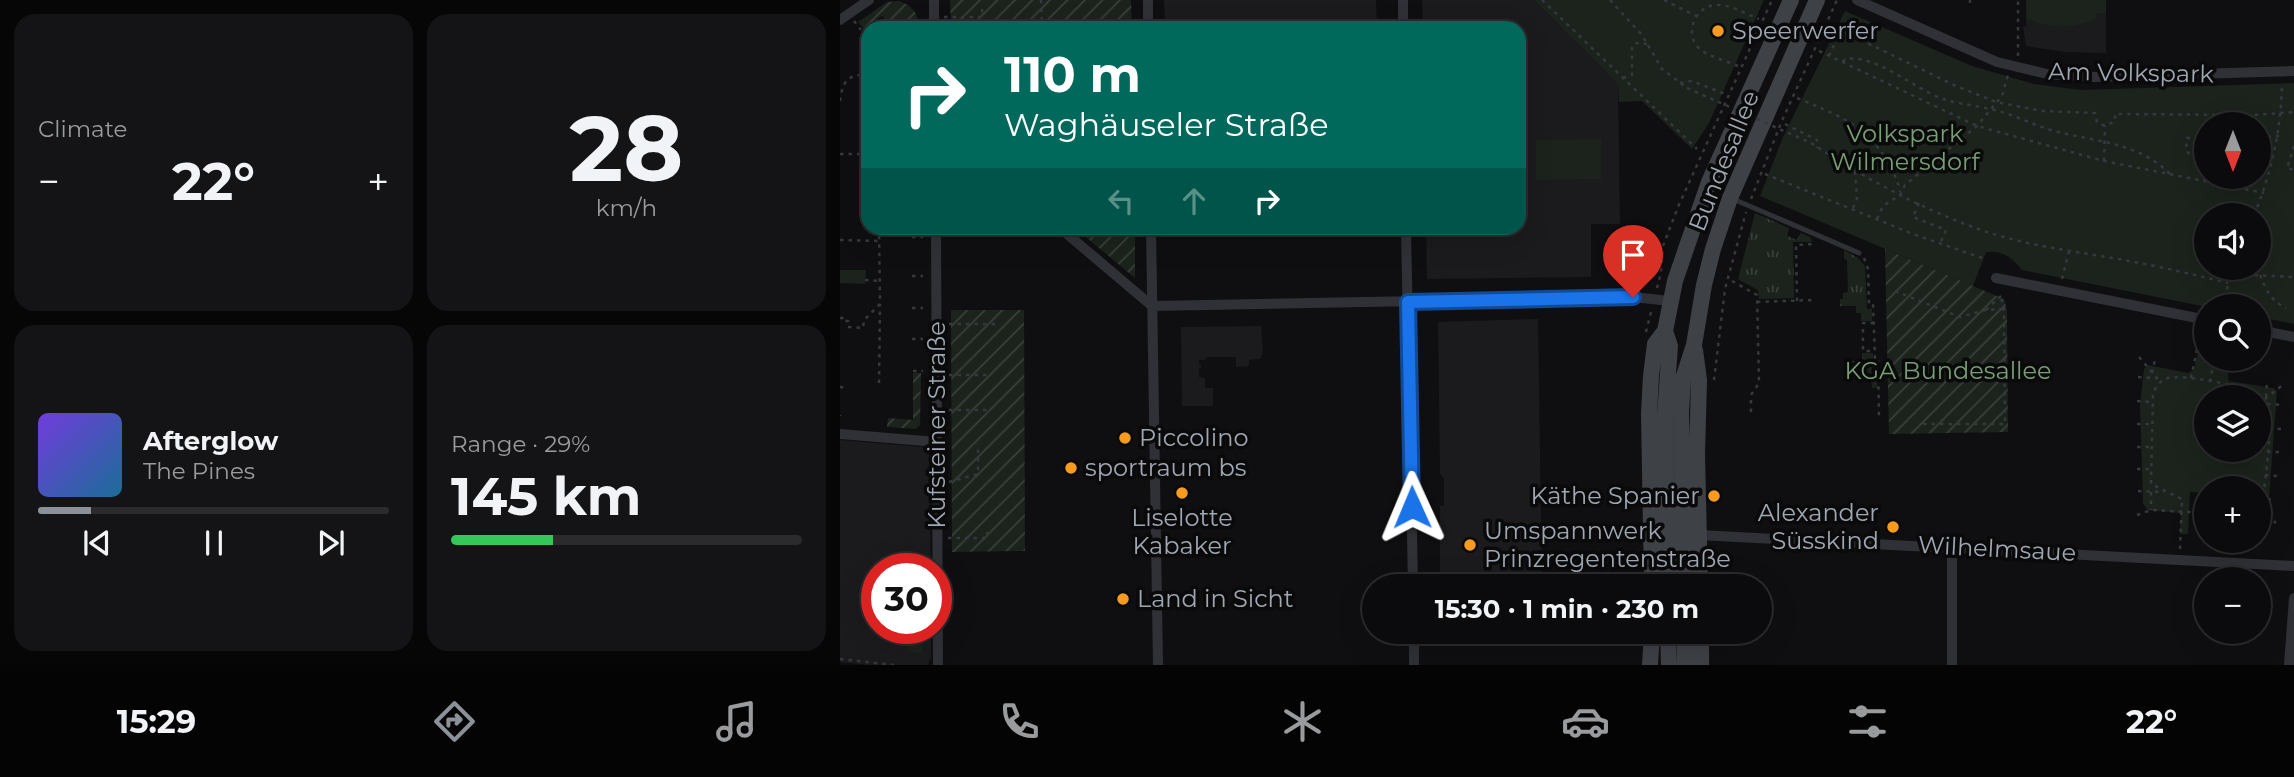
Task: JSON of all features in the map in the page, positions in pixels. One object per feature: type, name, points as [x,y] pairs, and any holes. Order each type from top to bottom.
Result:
[{"type":"main road","name":"Bundesallee","points":[[1652,574],[1649,412],[1655,344],[1665,331],[1679,265],[1709,182],[1791,0]]},
{"type":"main road","name":"Bundesallee","points":[[1684,574],[1681,412],[1683,379],[1694,345],[1710,261],[1730,198],[1817,0]]},
{"type":"main road","name":"Bundesallee","points":[[1665,331],[1670,346],[1665,415],[1668,574]]},
{"type":"main road","name":"Bundesallee","points":[[1694,345],[1699,380],[1697,454],[1700,574]]},
{"type":"main road","points":[[1650,665],[1651,644]]},
{"type":"main road","points":[[1668,644],[1669,665]]},
{"type":"main road","points":[[1685,644],[1685,665]]},
{"type":"main road","points":[[1701,644],[1702,665]]},
{"type":"street","points":[[840,20],[869,0]]},
{"type":"street","points":[[934,0],[934,21]]},
{"type":"street","points":[[1148,0],[1148,21]]},
{"type":"street","points":[[1403,0],[1403,21]]},
{"type":"street","name":"Am Volkspark","points":[[1857,0],[1997,62],[2048,74],[2093,77],[2294,71]]},
{"type":"street","name":"Kufsteiner Straße","points":[[936,235],[938,665]]},
{"type":"street","points":[[1068,235],[1152,306],[1633,297],[1671,301]]},
{"type":"street","points":[[1151,235],[1158,665]]},
{"type":"street","points":[[1406,235],[1413,574]]},
{"type":"street","points":[[1996,278],[2194,323]]},
{"type":"street","points":[[2271,332],[2294,337]]},
{"type":"street","points":[[840,435],[937,442]]},
{"type":"street","name":"Wilhelmsaue","points":[[1699,534],[2294,566]]},
{"type":"street","points":[[1952,547],[1952,665]]},
{"type":"street","points":[[2289,665],[2294,598]]},
{"type":"street","points":[[1414,644],[1414,665]]},
{"type":"lane","points":[[1730,198],[1860,253]]},
{"type":"path","points":[[1041,0],[1042,21]]},
{"type":"path","points":[[1542,0],[1697,149]]},
{"type":"path","points":[[1610,0],[1642,35],[1662,69],[1687,88],[1811,143],[1900,195],[1987,232],[2228,283]]},
{"type":"path","points":[[1664,0],[1696,16]]},
{"type":"path","points":[[1726,6],[1728,0]]},
{"type":"path","points":[[1658,285],[1663,246],[1678,207],[1772,0]]},
{"type":"path","points":[[1713,389],[1725,289],[1748,206],[1781,122],[1837,0]]},
{"type":"path","points":[[2018,0],[2018,57]]},
{"type":"path","points":[[1738,66],[1705,52],[1696,45],[1692,30],[1696,16],[1699,11],[1711,6],[1726,6],[1759,19]]},
{"type":"path","points":[[944,17],[982,17],[982,9]]},
{"type":"path","points":[[854,20],[861,30]]},
{"type":"path","points":[[1830,25],[1956,86],[1996,102],[2042,111],[2097,113],[2096,121],[2105,126]]},
{"type":"path","points":[[1829,56],[1841,30]]},
{"type":"path","points":[[1623,78],[1632,75],[1632,48],[1635,43],[1648,44]]},
{"type":"path","points":[[1819,51],[1977,126],[2104,161],[2194,179]]},
{"type":"path","points":[[1843,63],[1845,59],[1865,59],[1941,98],[1992,109],[2051,130],[2137,150],[2160,164],[2170,174]]},
{"type":"path","points":[[1877,219],[1883,206],[1900,195],[1905,185],[1977,126],[2002,96],[2009,71]]},
{"type":"path","points":[[840,101],[843,85],[850,76],[861,75]]},
{"type":"path","points":[[2259,203],[2279,136],[2282,76]]},
{"type":"path","points":[[1680,83],[1692,81],[1725,94]]},
{"type":"path","points":[[1797,98],[1841,117],[1866,134],[1882,153],[1896,177],[1900,195]]},
{"type":"path","points":[[2105,126],[2115,121],[2113,114],[2293,112],[2294,117]]},
{"type":"path","points":[[1785,124],[1817,140],[1817,148]]},
{"type":"path","points":[[2104,161],[2105,126]]},
{"type":"path","points":[[2272,136],[2279,136]]},
{"type":"path","points":[[2194,138],[2187,138],[2186,150],[2194,158]]},
{"type":"path","points":[[2294,146],[2287,168],[2294,170]]},
{"type":"path","points":[[840,154],[861,154]]},
{"type":"path","points":[[1853,208],[1857,199],[1856,171]]},
{"type":"path","points":[[1765,174],[1984,260]]},
{"type":"path","points":[[2244,189],[2264,193]]},
{"type":"path","points":[[1919,203],[1913,217],[1946,230],[1940,244]]},
{"type":"path","points":[[879,235],[879,383]]},
{"type":"path","points":[[1797,301],[1796,245],[1815,244],[1818,236]]},
{"type":"path","points":[[912,237],[923,237]]},
{"type":"path","points":[[840,240],[879,241]]},
{"type":"path","points":[[2062,282],[2069,251]]},
{"type":"path","points":[[1860,253],[1867,264],[1868,305],[1873,305],[1874,351],[1875,358],[1878,358],[1879,420]]},
{"type":"path","points":[[2271,275],[2294,276]]},
{"type":"path","points":[[912,276],[923,276]]},
{"type":"path","points":[[2226,294],[2228,280]]},
{"type":"path","points":[[2262,280],[2270,297],[2276,304],[2286,308]]},
{"type":"path","points":[[865,281],[880,281]]},
{"type":"path","points":[[1732,281],[1757,295],[1759,383],[1751,395],[1751,414]]},
{"type":"path","points":[[1895,291],[1960,317],[1986,310],[2004,309]]},
{"type":"path","points":[[1986,310],[2004,293]]},
{"type":"path","points":[[1923,424],[2005,424],[2004,309],[2001,298]]},
{"type":"path","points":[[1757,302],[1812,300]]},
{"type":"path","points":[[840,318],[848,321],[848,327],[863,328],[864,320],[880,304]]},
{"type":"path","points":[[912,308],[923,308]]},
{"type":"path","points":[[1874,323],[1863,323],[1863,351],[1874,351]]},
{"type":"path","points":[[949,324],[995,324]]},
{"type":"path","points":[[912,340],[923,340]]},
{"type":"path","points":[[2139,357],[2161,383]]},
{"type":"path","points":[[2152,373],[2155,360]]},
{"type":"path","points":[[2191,378],[2194,366]]},
{"type":"path","points":[[913,371],[923,371]]},
{"type":"path","points":[[2210,382],[2212,371]]},
{"type":"path","points":[[949,374],[987,374]]},
{"type":"path","points":[[2138,377],[2157,378]]},
{"type":"path","points":[[2180,559],[2182,499],[2151,484],[2153,393],[2166,378],[2191,378],[2225,385]]},
{"type":"path","points":[[2267,381],[2267,385]]},
{"type":"path","points":[[2271,394],[2284,384]]},
{"type":"path","points":[[2137,401],[2152,402]]},
{"type":"path","points":[[2271,404],[2283,405]]},
{"type":"path","points":[[949,411],[988,411]]},
{"type":"path","points":[[2137,424],[2152,424]]},
{"type":"path","points":[[2271,428],[2281,429]]},
{"type":"path","points":[[949,482],[978,474],[978,444]]},
{"type":"path","points":[[2137,447],[2152,447]]},
{"type":"path","points":[[2271,452],[2280,453]]},
{"type":"path","points":[[2266,462],[2265,475],[2277,475]]},
{"type":"path","points":[[2137,469],[2151,469]]},
{"type":"path","points":[[2138,491],[2168,492]]},
{"type":"path","points":[[2151,492],[2151,510]]},
{"type":"path","points":[[2271,499],[2276,500]]},
{"type":"path","points":[[2137,515],[2151,510],[2194,512]]},
{"type":"path","points":[[2271,519],[2276,523]]},
{"type":"path","points":[[948,538],[987,540],[987,532]]},
{"type":"path","points":[[840,659],[894,665]]},
{"type":"shaded area","points":[[1164,0],[1376,0],[1377,21],[1165,21]]},
{"type":"shaded area","points":[[1422,0],[1534,0],[1618,84],[1620,224],[1591,224],[1591,277],[1427,279],[1426,235],[1526,235],[1526,21],[1423,21]]},
{"type":"shaded area","points":[[2026,0],[2106,0],[2106,53],[2065,52],[2026,46],[2023,26],[2026,27]]},
{"type":"shaded area","points":[[1538,319],[1542,574],[1440,573],[1440,506],[1444,506],[1444,479],[1440,473],[1438,322]]},
{"type":"shaded area","points":[[1261,326],[1263,353],[1260,359],[1249,360],[1249,366],[1236,367],[1236,357],[1207,357],[1205,360],[1199,360],[1199,377],[1205,378],[1205,388],[1213,388],[1213,406],[1182,406],[1181,327]]},
{"type":"shaded area","points":[[840,440],[922,447],[929,453],[931,553],[861,553],[861,644],[931,644],[928,665],[840,662]]},
{"type":"green space","points":[[950,0],[1131,0],[1132,21],[951,21]]},
{"type":"green space","points":[[1534,0],[1764,0],[1709,123],[1692,149],[1642,101],[1619,102],[1618,84]]},
{"type":"green space","points":[[2026,0],[2106,0],[2106,13],[2096,13],[2096,19],[2078,25],[2053,26],[2027,18]]},
{"type":"green space","points":[[899,1],[908,5],[918,21],[886,21],[882,16],[874,21],[861,21],[861,26],[858,22],[887,2]]},
{"type":"green space","name":"Volkspark Wilmersdorf","points":[[1845,11],[1972,66],[2034,84],[2081,90],[2294,83],[2294,324],[2271,319],[2271,294],[2194,294],[2194,304],[2022,270],[2011,259],[1997,252],[1986,252],[1973,286],[1760,196],[1783,137]]},
{"type":"green space","points":[[1601,139],[1601,179],[1536,180],[1536,140]]},
{"type":"green space","points":[[1755,213],[1789,228],[1787,236],[1797,240],[1801,233],[1810,237],[1812,242],[1793,242],[1794,298],[1759,299],[1758,290],[1738,279]]},
{"type":"green space","points":[[1083,235],[1135,235],[1135,278]]},
{"type":"green space","name":"KGA Bundesallee","points":[[1885,249],[2004,299],[2007,310],[2008,432],[1889,434]]},
{"type":"green space","points":[[1844,250],[1858,258],[1865,266],[1867,309],[1872,309],[1872,321],[1861,321],[1861,313],[1856,313],[1856,306],[1840,306],[1843,293],[1848,292]]},
{"type":"green space","points":[[840,270],[866,270],[865,284],[840,283]]},
{"type":"green space","points":[[951,310],[1024,310],[1025,551],[952,552]]},
{"type":"green space","points":[[1862,353],[1873,353],[1873,362],[1877,362],[1877,388],[1872,388],[1871,375],[1850,375],[1850,361],[1862,361]]},
{"type":"green space","points":[[2148,365],[2188,373],[2194,370],[2229,371],[2229,381],[2254,385],[2194,385],[2194,462],[2271,462],[2271,388],[2277,391],[2271,476],[2194,476],[2194,492],[2190,492],[2188,534],[2180,534],[2179,513],[2148,510],[2143,504],[2140,404],[2144,369]]},
{"type":"green space","points":[[913,373],[921,373],[920,425],[916,429],[887,427],[888,418],[913,420]]},
{"type":"green space","points":[[908,644],[922,644],[922,654],[907,651]]},
{"type":"place","name":"Speerwerfer","points":[[1718,31]]},
{"type":"place","name":"Piccolino","points":[[1125,438]]},
{"type":"place","name":"sportraum bs","points":[[1071,468]]},
{"type":"place","name":"Liselotte Kabaker","points":[[1182,493]]},
{"type":"place","name":"Käthe Spanier","points":[[1714,496]]},
{"type":"place","name":"Alexander Süsskind","points":[[1893,527]]},
{"type":"place","name":"Umspannwerk Prinzregentenstraße","points":[[1470,545]]},
{"type":"place","name":"Land in Sicht","points":[[1123,599]]},
{"type":"route","points":[[1412,507],[1408,302],[1633,297]]}]
